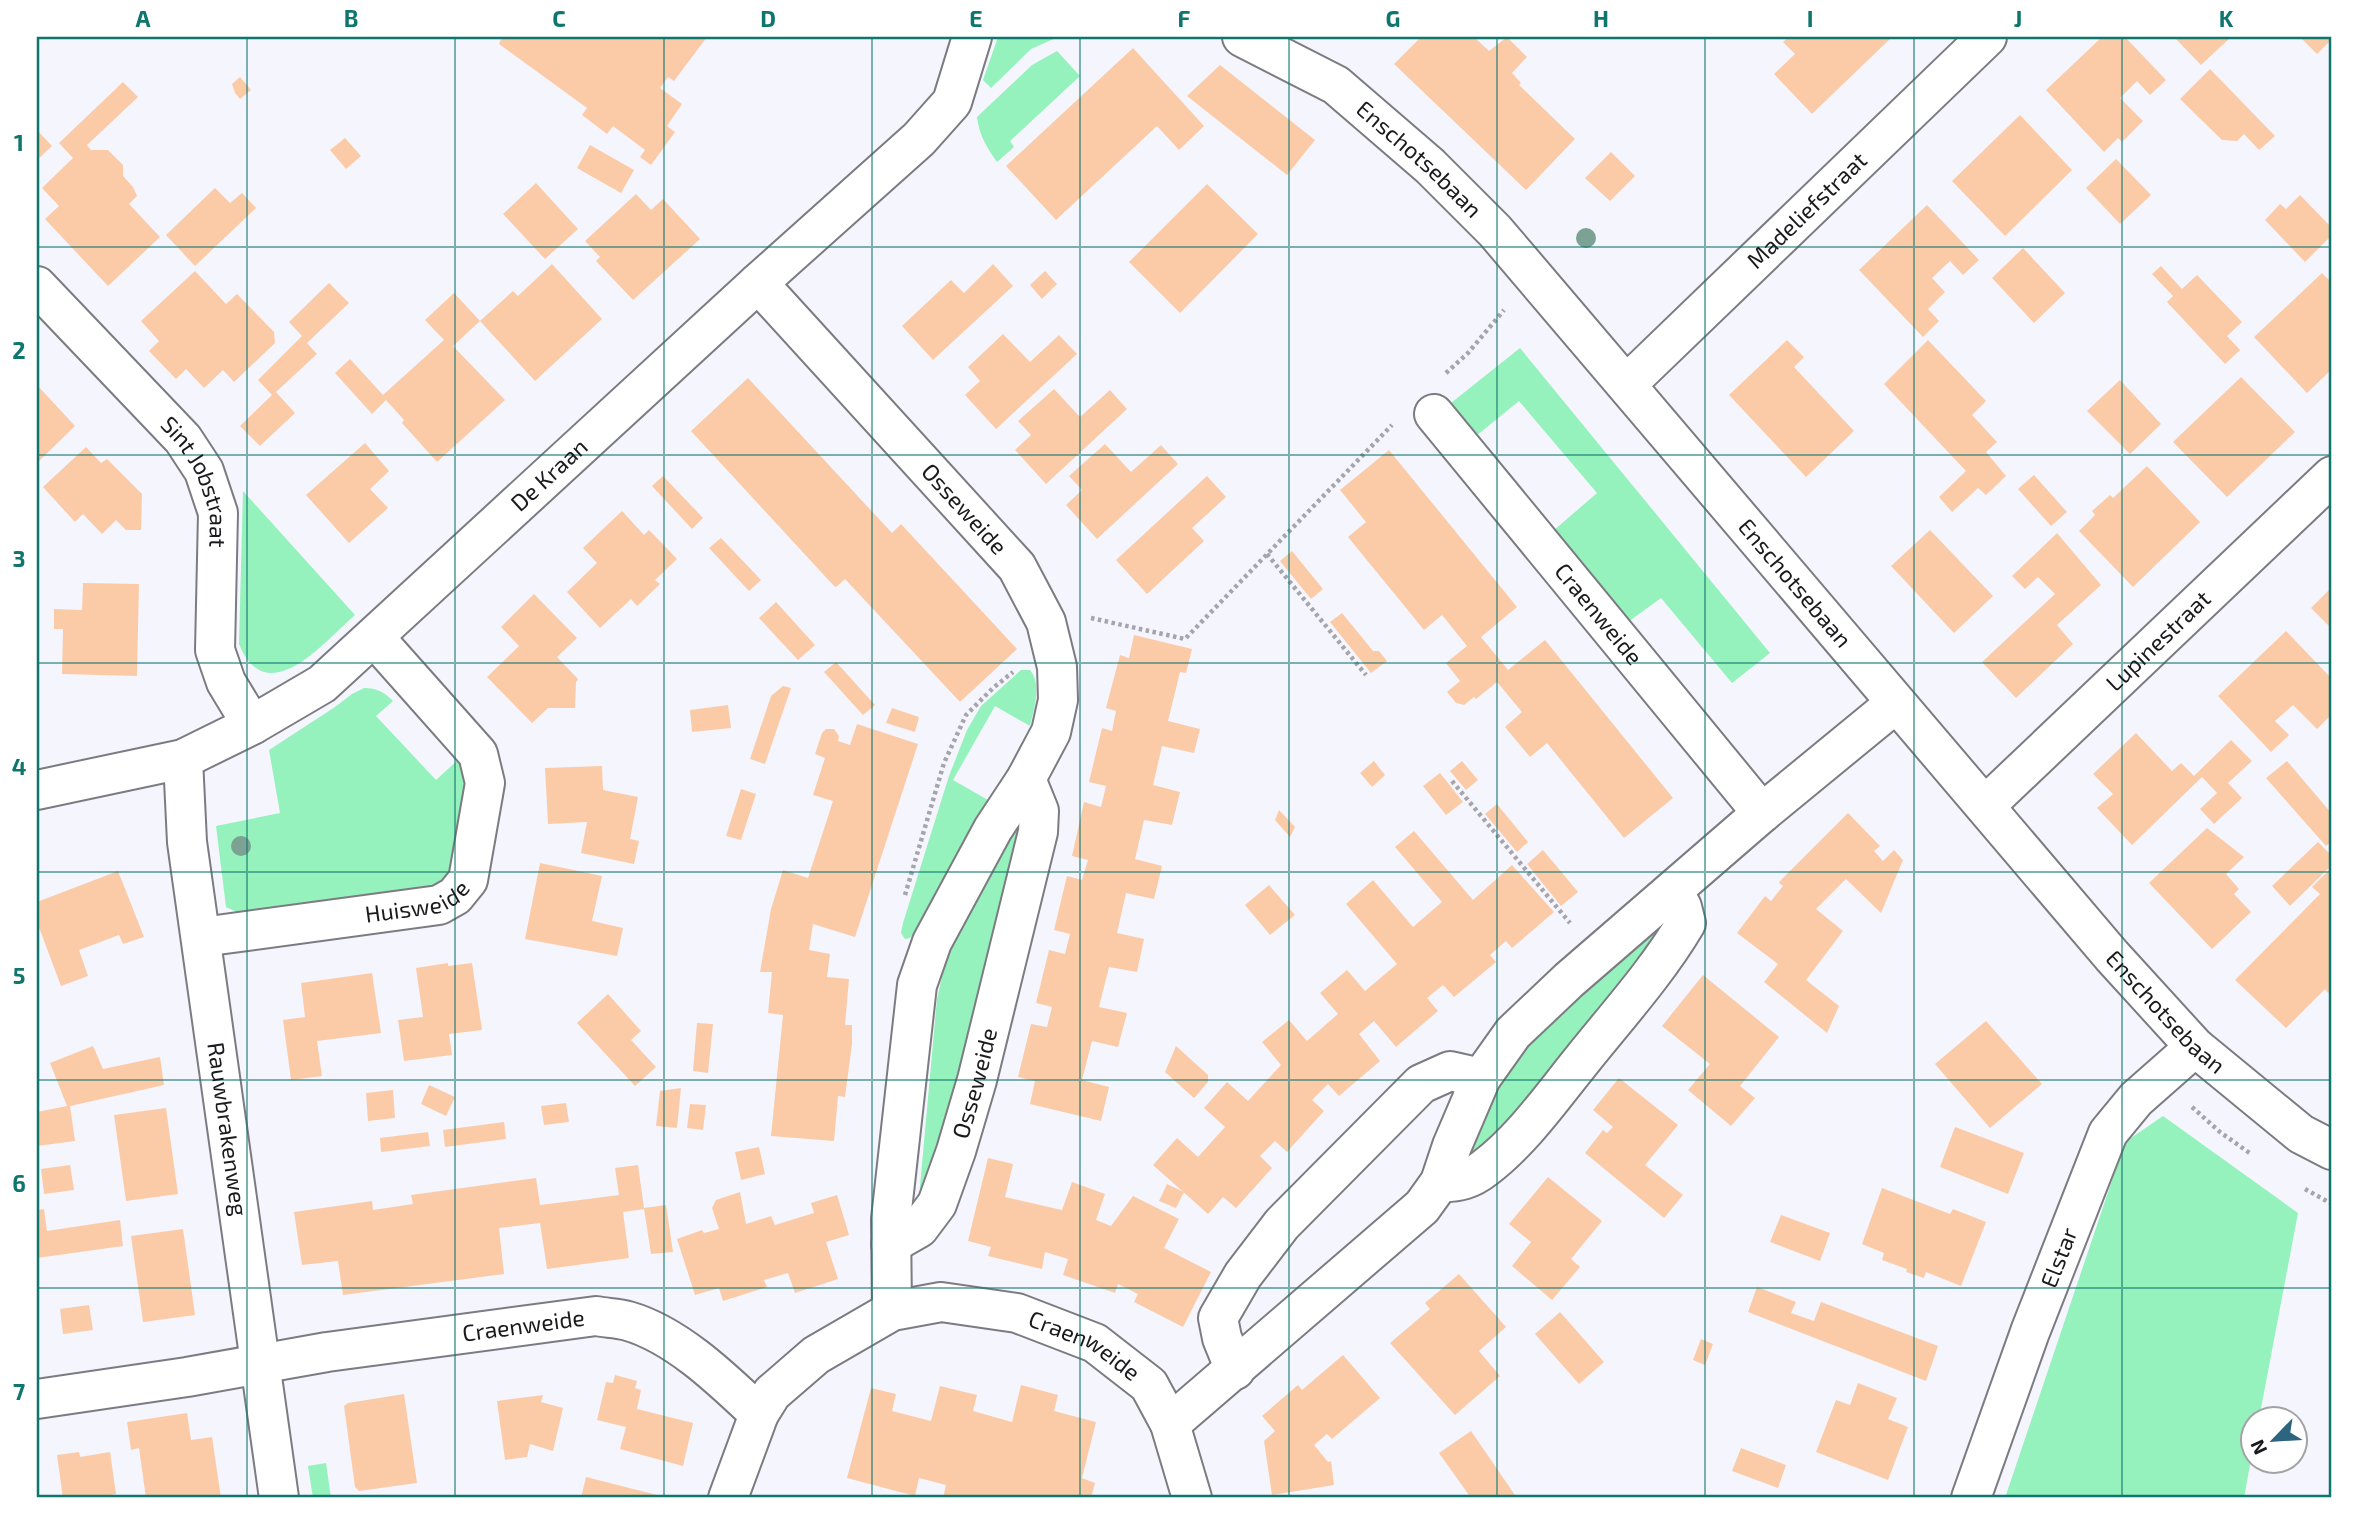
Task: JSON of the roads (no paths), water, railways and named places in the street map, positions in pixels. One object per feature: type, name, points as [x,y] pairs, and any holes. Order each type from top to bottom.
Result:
[{"type":"street","name":"De Kraan","points":[[37,790],[183,759],[252,725],[322,684],[758,283],[919,139],[951,102],[972,37]]},
{"type":"street","name":"Enschotsebaan","points":[[1242,37],[1336,85],[1411,149],[1495,231],[2112,956],[2195,1047],[2301,1134],[2332,1150]]},
{"type":"street","name":"Madeliefstraat","points":[[1627,384],[1987,37]]},
{"type":"street","name":"Osseweide","points":[[758,283],[1017,567],[1050,637],[1057,667],[1058,700],[1051,732],[1026,779],[993,829],[932,942],[917,985],[891,1219],[892,1311]]},
{"type":"street","name":"Sint Jobstraat","points":[[37,286],[183,439],[204,471],[218,513],[215,650],[226,682],[252,725]]},
{"type":"street","name":"Craenweide","points":[[1437,397],[1762,813]]},
{"type":"street","name":"Lupinestraat","points":[[1986,805],[2332,476]]},
{"type":"street","name":"Huisweide","points":[[202,937],[439,905],[455,896],[468,880],[485,783],[478,754],[374,637]]},
{"type":"street","points":[[1170,1424],[1422,1208],[1440,1182],[1481,1078],[1513,1033],[1762,813],[1896,702]]},
{"type":"street","name":"Rauwbrakenweg","points":[[183,759],[187,842],[279,1498]]},
{"type":"street","name":"Osseweide","points":[[891,1244],[919,1228],[937,1204],[977,1080],[1038,832],[1039,811],[1026,779]]},
{"type":"street","points":[[1440,1182],[1460,1183],[1484,1169],[1510,1145],[1546,1105],[1666,956],[1686,923],[1682,907],[1673,891]]},
{"type":"street","name":"Elstar","points":[[1971,1498],[2030,1332],[2108,1133],[2136,1099],[2195,1047]]},
{"type":"street","points":[[1235,1370],[1222,1338],[1218,1318],[1243,1275],[1282,1224],[1422,1084],[1450,1071],[1481,1078]]},
{"type":"street","name":"Craenweide","points":[[728,1498],[759,1414],[772,1393],[816,1355],[892,1311],[941,1302],[1017,1313],[1095,1343],[1149,1385],[1170,1424],[1192,1498]]},
{"type":"street","name":"Craenweide","points":[[37,1399],[187,1377],[327,1352],[596,1316],[628,1321],[663,1337],[715,1373],[759,1414]]}]
